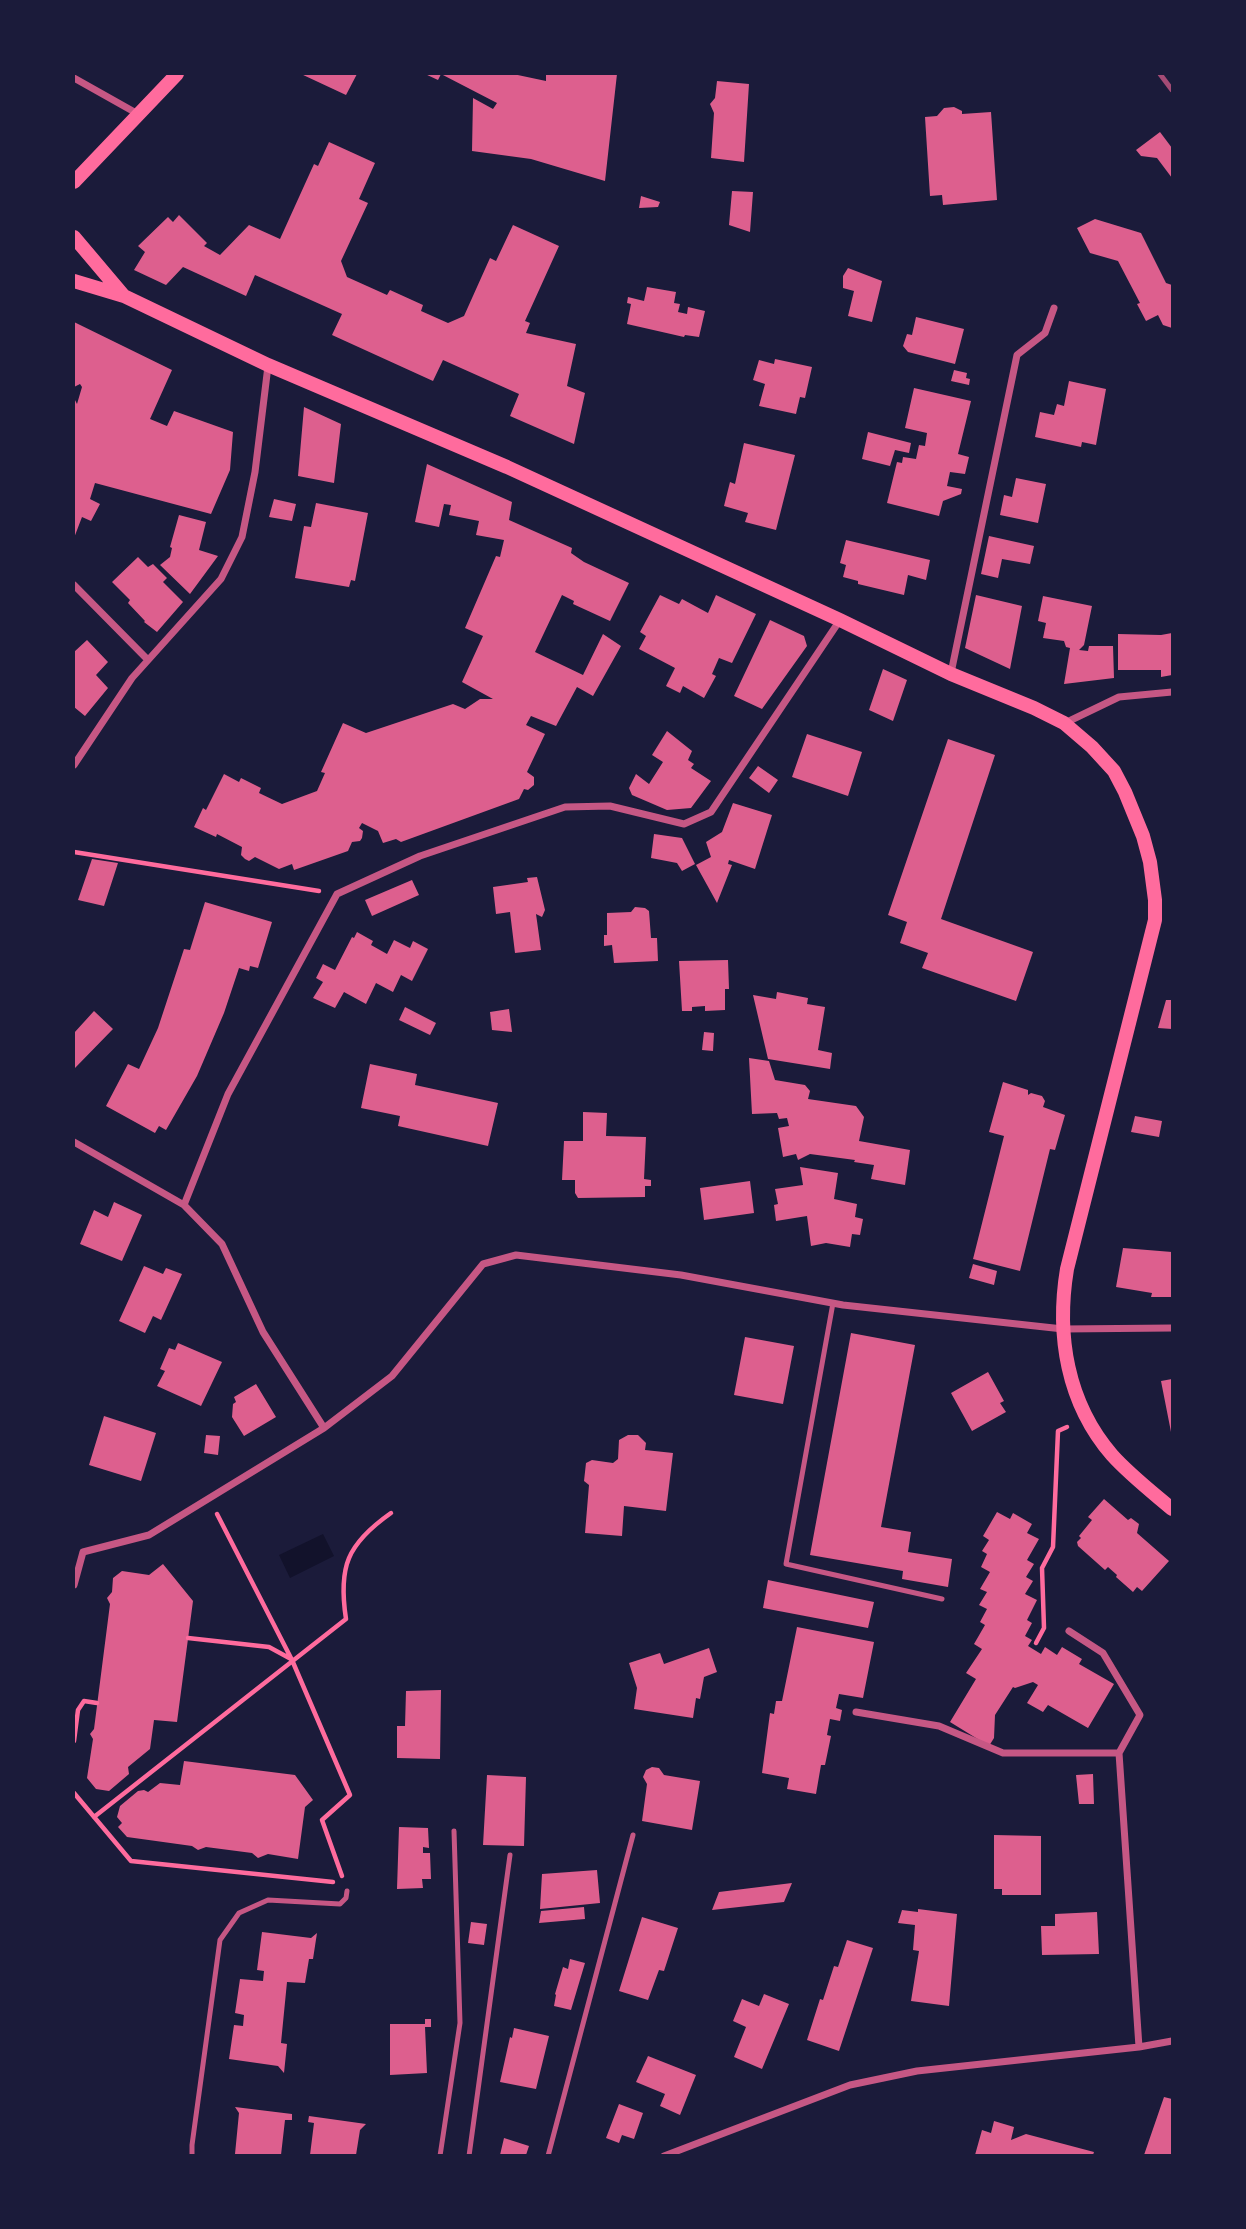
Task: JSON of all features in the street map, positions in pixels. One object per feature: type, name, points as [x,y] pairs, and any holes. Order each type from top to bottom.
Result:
[{"type":"main road","points":[[74,182],[177,74]]},
{"type":"main road","points":[[74,237],[124,296]]},
{"type":"main road","points":[[74,281],[124,296],[268,365],[507,467],[951,674],[1034,708],[1064,723],[1114,771],[1143,836],[1150,862],[1155,920],[1068,1269],[1063,1329],[1070,1375],[1079,1404],[1087,1418],[1112,1455],[1172,1509]]},
{"type":"street","points":[[74,78],[138,114]]},
{"type":"street","points":[[951,674],[1017,355],[1045,333],[1054,309]]},
{"type":"street","points":[[74,765],[132,678],[221,579],[242,537],[255,472],[268,365]]},
{"type":"street","points":[[74,585],[148,660]]},
{"type":"street","points":[[184,1205],[228,1094],[337,894],[420,856],[565,807],[610,806],[684,824],[711,812],[840,620]]},
{"type":"street","points":[[1064,723],[1119,697],[1172,692]]},
{"type":"street","points":[[74,1142],[184,1205],[222,1244],[264,1332],[324,1428]]},
{"type":"street","points":[[74,1585],[83,1552],[149,1535],[324,1428],[392,1376],[483,1264],[516,1255],[681,1275],[833,1303],[1063,1329],[1172,1328]]},
{"type":"street","points":[[1069,1632],[1103,1653],[1140,1715],[1119,1753],[1139,2047]]},
{"type":"street","points":[[856,1712],[939,1726],[1003,1754],[1119,1753]]},
{"type":"street","points":[[664,2155],[850,2085],[917,2071],[1139,2047],[1172,2041]]},
{"type":"lane","points":[[833,1303],[786,1563],[942,1600]]},
{"type":"lane","points":[[440,2155],[460,2023],[454,1831]]},
{"type":"lane","points":[[548,2155],[633,1835]]},
{"type":"lane","points":[[469,2155],[510,1855]]},
{"type":"lane","points":[[192,2155],[220,1940],[239,1913],[268,1900],[340,1904],[346,1898],[347,1891]]},
{"type":"path","points":[[74,852],[337,894]]},
{"type":"path","points":[[1036,1643],[1044,1628],[1042,1568],[1053,1547],[1058,1431],[1087,1418]]},
{"type":"path","points":[[94,1817],[346,1619],[342,1591],[348,1559],[359,1539],[391,1513]]},
{"type":"path","points":[[74,1793],[131,1861],[345,1884],[322,1820],[349,1796],[292,1660],[219,1519]]},
{"type":"path","points":[[188,1638],[269,1647],[292,1660]]},
{"type":"path","points":[[74,1741],[78,1710],[84,1701],[97,1703]]},
{"type":"shaded area","points":[[323,1534],[334,1556],[290,1578],[279,1555]]},
{"type":"building","points":[[301,74],[357,74],[346,95]]},
{"type":"building","points":[[425,74],[441,74],[438,80]]},
{"type":"building","points":[[441,74],[513,74],[546,81],[546,74],[617,74],[605,181],[531,159],[472,151],[473,98],[493,109],[497,103]]},
{"type":"building","points":[[717,81],[749,84],[744,162],[711,158],[714,113],[710,104],[715,98]]},
{"type":"building","points":[[954,107],[962,111],[962,114],[991,112],[997,200],[943,205],[942,195],[930,196],[925,117],[937,116],[944,108]]},
{"type":"building","points":[[1160,132],[1172,148],[1172,178],[1157,158],[1141,156],[1136,150]]},
{"type":"building","points":[[329,142],[375,163],[359,199],[368,203],[341,261],[347,277],[387,295],[390,290],[423,305],[421,311],[448,323],[464,316],[490,258],[496,261],[513,225],[559,246],[525,321],[530,323],[526,333],[576,344],[567,386],[585,393],[574,444],[510,416],[519,394],[443,360],[433,381],[332,335],[342,314],[255,275],[246,296],[183,267],[166,285],[134,270],[145,252],[138,246],[168,217],[173,222],[179,215],[207,243],[204,246],[220,255],[249,225],[280,239],[314,164],[318,166]]},
{"type":"building","points":[[732,191],[753,192],[750,232],[729,225]]},
{"type":"building","points":[[641,196],[660,202],[658,207],[639,208]]},
{"type":"building","points":[[1095,219],[1141,233],[1166,283],[1172,285],[1172,328],[1163,325],[1158,315],[1146,321],[1137,304],[1140,303],[1118,261],[1090,253],[1077,228]]},
{"type":"building","points":[[848,268],[882,281],[872,322],[848,316],[854,291],[843,288],[843,276]]},
{"type":"building","points":[[647,287],[676,292],[674,303],[680,304],[678,312],[687,314],[688,307],[705,311],[699,337],[684,337],[627,324],[631,304],[627,303],[628,297],[644,301]]},
{"type":"building","points":[[916,317],[964,329],[955,364],[908,352],[903,346],[907,334],[912,335]]},
{"type":"building","points":[[74,322],[172,370],[150,419],[167,426],[174,411],[233,432],[230,470],[211,514],[95,483],[90,499],[100,504],[91,521],[82,517],[74,538],[74,398],[77,404],[82,387],[80,384],[74,387]]},
{"type":"building","points":[[775,359],[812,367],[805,398],[800,397],[796,414],[759,406],[765,384],[753,380],[759,360],[774,364]]},
{"type":"building","points":[[954,370],[967,373],[969,385],[951,381]]},
{"type":"building","points":[[1069,381],[1106,389],[1096,445],[1082,442],[1081,447],[1035,437],[1040,412],[1054,415],[1057,404],[1064,406]]},
{"type":"building","points":[[914,388],[971,401],[958,454],[969,457],[965,474],[950,472],[947,486],[962,489],[961,494],[943,501],[939,516],[887,503],[897,462],[902,463],[903,457],[916,459],[919,445],[925,446],[927,433],[905,428]]},
{"type":"building","points":[[304,407],[341,424],[334,483],[298,476]]},
{"type":"building","points":[[868,432],[911,443],[909,453],[895,450],[890,466],[862,459]]},
{"type":"building","points":[[744,443],[795,455],[776,530],[745,522],[748,513],[724,506],[730,482],[735,484]]},
{"type":"building","points":[[427,464],[512,502],[509,520],[572,548],[571,553],[584,562],[629,583],[610,621],[573,604],[574,601],[562,595],[535,652],[583,675],[603,634],[621,646],[593,696],[577,687],[556,726],[531,716],[526,725],[545,734],[527,772],[534,777],[534,785],[528,790],[524,789],[519,799],[401,842],[396,839],[383,843],[378,831],[362,823],[359,828],[363,831],[362,838],[352,842],[348,851],[294,870],[292,864],[279,869],[255,857],[249,861],[241,855],[242,847],[217,834],[216,837],[194,827],[224,774],[239,782],[241,778],[261,788],[259,793],[282,804],[317,791],[325,773],[321,772],[343,723],[366,733],[453,704],[465,709],[480,699],[493,699],[462,682],[483,636],[465,628],[496,556],[500,557],[504,540],[476,535],[479,521],[449,515],[451,505],[444,504],[439,527],[415,522]]},
{"type":"building","points":[[1016,478],[1046,484],[1038,523],[1000,515],[1004,495],[1012,497]]},
{"type":"building","points":[[274,499],[296,504],[292,521],[269,517]]},
{"type":"building","points":[[316,503],[368,513],[355,581],[351,580],[349,587],[295,578],[304,526],[311,527]]},
{"type":"building","points":[[179,515],[206,522],[199,550],[218,556],[190,594],[160,565],[170,557]]},
{"type":"building","points":[[989,536],[1034,546],[1030,564],[1002,559],[998,578],[981,574]]},
{"type":"building","points":[[846,540],[930,560],[926,580],[908,575],[904,595],[858,584],[858,581],[843,577],[846,565],[840,563]]},
{"type":"building","points":[[138,557],[148,567],[153,564],[167,578],[163,582],[183,602],[157,632],[144,622],[128,603],[130,600],[112,582]]},
{"type":"building","points":[[660,595],[679,604],[682,599],[708,613],[716,595],[756,614],[732,663],[719,658],[712,674],[716,676],[704,698],[683,686],[680,693],[666,686],[675,668],[639,649],[646,636],[640,632]]},
{"type":"building","points":[[976,595],[1022,606],[1010,669],[965,648]]},
{"type":"building","points":[[1043,596],[1092,606],[1084,645],[1079,650],[1088,651],[1089,646],[1113,646],[1114,678],[1064,684],[1070,648],[1066,647],[1064,641],[1043,638],[1046,623],[1038,621]]},
{"type":"building","points":[[770,620],[804,636],[807,646],[762,709],[734,696]]},
{"type":"building","points":[[1172,633],[1172,675],[1161,677],[1161,670],[1118,670],[1118,634]]},
{"type":"building","points":[[87,640],[108,662],[96,675],[108,688],[85,716],[74,707],[74,652]]},
{"type":"building","points":[[883,669],[907,680],[893,721],[869,710]]},
{"type":"building","points":[[667,731],[692,751],[688,760],[694,764],[691,768],[711,781],[691,808],[667,810],[632,795],[629,788],[636,774],[649,784],[663,762],[652,755]]},
{"type":"building","points":[[807,734],[862,752],[848,796],[792,777]]},
{"type":"building","points":[[948,739],[995,755],[941,919],[1033,952],[1016,1001],[922,968],[928,953],[900,943],[907,922],[888,915]]},
{"type":"building","points":[[758,766],[778,780],[769,793],[749,778]]},
{"type":"building","points":[[733,803],[772,815],[755,869],[729,860],[728,864],[732,865],[717,903],[696,865],[711,857],[706,842],[722,832]]},
{"type":"building","points":[[654,834],[682,838],[695,864],[682,871],[677,863],[651,858]]},
{"type":"building","points":[[92,859],[118,863],[104,906],[78,900]]},
{"type":"building","points":[[537,877],[545,910],[542,917],[536,914],[541,950],[515,953],[510,912],[496,914],[493,887],[528,882],[527,878]]},
{"type":"building","points":[[412,880],[419,895],[372,916],[365,900]]},
{"type":"building","points":[[205,902],[272,922],[258,968],[250,966],[249,971],[239,968],[224,1013],[197,1076],[166,1130],[159,1126],[155,1133],[106,1106],[128,1064],[139,1069],[158,1028],[184,949],[190,950]]},
{"type":"building","points":[[635,907],[649,911],[651,938],[657,938],[658,961],[614,963],[612,945],[604,946],[607,913],[631,912]]},
{"type":"building","points":[[357,932],[373,941],[371,945],[387,954],[394,940],[410,948],[413,941],[428,949],[412,981],[401,975],[393,992],[376,983],[366,1004],[344,992],[335,1008],[313,998],[323,982],[316,978],[323,964],[335,970]]},
{"type":"building","points":[[728,960],[729,989],[725,989],[725,1010],[705,1011],[705,1006],[692,1007],[692,1011],[682,1011],[679,961]]},
{"type":"building","points":[[777,992],[808,998],[807,1004],[825,1007],[818,1050],[832,1053],[830,1069],[768,1059],[753,995],[776,999]]},
{"type":"building","points":[[1166,1000],[1172,1000],[1172,1029],[1158,1028]]},
{"type":"building","points":[[405,1007],[436,1023],[430,1035],[399,1020]]},
{"type":"building","points":[[509,1009],[512,1032],[492,1030],[490,1012]]},
{"type":"building","points":[[94,1011],[113,1029],[75,1068],[74,1033]]},
{"type":"building","points":[[704,1032],[714,1033],[713,1051],[702,1050]]},
{"type":"building","points":[[749,1058],[769,1061],[775,1080],[805,1085],[810,1091],[808,1099],[856,1106],[864,1117],[859,1141],[910,1150],[905,1185],[871,1179],[874,1165],[854,1162],[855,1160],[810,1154],[798,1160],[796,1154],[783,1157],[778,1128],[789,1126],[787,1118],[779,1119],[777,1113],[752,1114]]},
{"type":"building","points":[[370,1064],[417,1074],[415,1085],[498,1103],[488,1146],[398,1126],[400,1116],[361,1108]]},
{"type":"building","points":[[1003,1082],[1028,1090],[1028,1095],[1031,1093],[1042,1096],[1045,1101],[1043,1107],[1065,1115],[1055,1150],[1050,1149],[1020,1271],[973,1259],[1004,1136],[989,1132]]},
{"type":"building","points":[[583,1112],[607,1113],[606,1136],[646,1137],[644,1179],[651,1180],[651,1186],[645,1186],[645,1197],[578,1198],[575,1193],[575,1180],[562,1180],[564,1141],[583,1141]]},
{"type":"building","points":[[1135,1116],[1162,1121],[1159,1137],[1131,1132]]},
{"type":"building","points":[[800,1167],[838,1173],[834,1199],[857,1204],[855,1217],[863,1219],[860,1235],[852,1234],[850,1247],[826,1243],[811,1246],[807,1216],[776,1221],[774,1205],[778,1204],[775,1189],[803,1185]]},
{"type":"building","points":[[750,1181],[754,1213],[704,1220],[700,1188]]},
{"type":"building","points":[[114,1202],[142,1215],[122,1261],[80,1244],[94,1210],[108,1217]]},
{"type":"building","points":[[1123,1248],[1172,1252],[1172,1297],[1151,1297],[1152,1293],[1116,1287]]},
{"type":"building","points":[[973,1264],[997,1271],[994,1285],[969,1278]]},
{"type":"building","points":[[144,1266],[163,1274],[166,1268],[182,1274],[161,1320],[153,1316],[145,1333],[119,1321]]},
{"type":"building","points":[[851,1333],[915,1345],[881,1527],[911,1532],[908,1552],[952,1559],[948,1587],[902,1579],[903,1571],[810,1555]]},
{"type":"building","points":[[745,1337],[794,1346],[783,1404],[734,1395]]},
{"type":"building","points":[[178,1343],[222,1362],[201,1406],[157,1386],[165,1371],[160,1369],[169,1348],[175,1350]]},
{"type":"building","points":[[988,1372],[1004,1401],[1000,1403],[1006,1412],[972,1431],[951,1393]]},
{"type":"building","points":[[1172,1379],[1172,1432],[1171,1432],[1161,1381]]},
{"type":"building","points":[[256,1384],[276,1417],[244,1436],[232,1417],[233,1404],[236,1402],[234,1397]]},
{"type":"building","points":[[104,1416],[156,1433],[141,1481],[89,1465]]},
{"type":"building","points":[[206,1435],[220,1436],[218,1455],[204,1453]]},
{"type":"building","points":[[628,1435],[638,1435],[646,1443],[645,1450],[673,1453],[666,1511],[624,1506],[622,1536],[585,1533],[589,1485],[584,1481],[586,1463],[592,1460],[613,1463],[618,1459],[619,1440]]},
{"type":"building","points":[[1104,1499],[1128,1520],[1131,1518],[1139,1524],[1137,1533],[1169,1561],[1142,1591],[1137,1587],[1133,1592],[1108,1567],[1105,1570],[1078,1546],[1077,1542],[1081,1538],[1079,1536],[1092,1520],[1088,1517]]},
{"type":"building","points":[[997,1512],[1010,1519],[1013,1513],[1032,1524],[1027,1533],[1039,1539],[1027,1560],[1034,1564],[1026,1577],[1033,1581],[1025,1594],[1037,1600],[1027,1620],[1032,1623],[1025,1636],[1032,1640],[1028,1646],[1041,1654],[1045,1647],[1057,1655],[1062,1647],[1082,1659],[1079,1664],[1114,1684],[1088,1728],[1048,1705],[1043,1712],[1027,1703],[1038,1685],[1033,1682],[1013,1687],[995,1715],[994,1738],[989,1746],[950,1722],[976,1679],[966,1673],[982,1649],[974,1644],[985,1625],[980,1622],[987,1609],[979,1605],[987,1592],[980,1589],[990,1572],[981,1567],[987,1554],[982,1551],[989,1540],[983,1536]]},
{"type":"building","points":[[163,1564],[193,1601],[177,1722],[154,1720],[150,1749],[128,1767],[129,1774],[109,1791],[96,1789],[87,1778],[93,1739],[90,1734],[94,1729],[110,1604],[107,1598],[112,1592],[113,1578],[122,1571],[149,1575]]},
{"type":"building","points":[[768,1580],[874,1602],[868,1628],[763,1608]]},
{"type":"building","points":[[797,1627],[874,1642],[863,1698],[839,1694],[836,1708],[842,1710],[840,1721],[830,1719],[827,1735],[831,1736],[825,1765],[821,1765],[816,1794],[787,1789],[789,1778],[762,1773],[770,1713],[774,1714],[776,1701],[782,1701]]},
{"type":"building","points":[[709,1648],[717,1672],[704,1677],[700,1699],[696,1698],[693,1718],[634,1709],[637,1688],[629,1663],[660,1653],[664,1664]]},
{"type":"building","points":[[441,1690],[440,1759],[397,1758],[397,1726],[405,1726],[406,1691]]},
{"type":"building","points":[[184,1761],[295,1775],[313,1800],[305,1807],[298,1859],[268,1854],[258,1858],[252,1853],[206,1847],[198,1850],[192,1846],[127,1837],[118,1827],[122,1823],[117,1817],[120,1806],[138,1791],[148,1792],[160,1783],[180,1785]]},
{"type":"building","points":[[659,1768],[664,1775],[700,1781],[692,1830],[642,1821],[647,1784],[643,1777],[646,1770]]},
{"type":"building","points":[[1093,1774],[1094,1804],[1079,1804],[1076,1775]]},
{"type":"building","points":[[487,1775],[526,1777],[524,1846],[483,1845]]},
{"type":"building","points":[[399,1827],[428,1828],[429,1848],[423,1847],[423,1853],[430,1853],[431,1879],[422,1879],[423,1888],[397,1889]]},
{"type":"building","points":[[994,1835],[1041,1836],[1041,1895],[1002,1895],[1002,1889],[994,1889]]},
{"type":"building","points":[[597,1870],[600,1903],[540,1909],[542,1874]]},
{"type":"building","points":[[792,1883],[784,1902],[712,1910],[719,1892]]},
{"type":"building","points":[[584,1907],[585,1919],[539,1923],[541,1911]]},
{"type":"building","points":[[918,1909],[957,1914],[949,2006],[911,2001],[919,1951],[913,1950],[915,1925],[898,1923],[902,1910],[918,1912]]},
{"type":"building","points":[[1097,1912],[1099,1954],[1042,1955],[1041,1926],[1055,1926],[1055,1914]]},
{"type":"building","points":[[642,1917],[678,1928],[664,1971],[659,1970],[648,2000],[619,1991]]},
{"type":"building","points":[[471,1922],[487,1924],[484,1945],[468,1943]]},
{"type":"building","points":[[262,1932],[311,1938],[317,1933],[313,1959],[309,1959],[305,1983],[287,1982],[281,2043],[287,2044],[284,2073],[278,2066],[229,2059],[234,2025],[243,2026],[244,2015],[235,2013],[240,1979],[263,1981],[264,1971],[257,1970]]},
{"type":"building","points":[[847,1940],[873,1948],[839,2051],[807,2040],[820,1999],[823,2000],[834,1966],[838,1967]]},
{"type":"building","points":[[570,1959],[585,1963],[571,2010],[554,2006],[563,1967],[568,1969]]},
{"type":"building","points":[[764,1994],[789,2004],[762,2069],[734,2057],[746,2027],[733,2021],[742,1999],[759,2006]]},
{"type":"building","points":[[425,2019],[431,2019],[431,2027],[425,2027],[427,2073],[390,2075],[390,2024],[425,2024]]},
{"type":"building","points":[[514,2028],[549,2036],[536,2089],[500,2082]]},
{"type":"building","points":[[648,2056],[696,2075],[680,2115],[660,2106],[665,2094],[636,2082]]},
{"type":"building","points":[[1164,2097],[1172,2099],[1172,2155],[1144,2155]]},
{"type":"building","points":[[619,2104],[643,2113],[634,2139],[622,2135],[619,2143],[606,2138]]},
{"type":"building","points":[[235,2107],[292,2114],[292,2120],[285,2120],[281,2155],[235,2154],[239,2113]]},
{"type":"building","points":[[309,2116],[366,2124],[360,2130],[356,2155],[310,2155],[314,2123],[308,2122]]},
{"type":"building","points":[[994,2121],[1014,2127],[1011,2140],[1026,2134],[1094,2152],[1093,2155],[975,2155],[982,2130],[991,2133]]},
{"type":"building","points":[[504,2138],[529,2146],[526,2155],[500,2155]]},
{"type":"railway","points":[[1160,74],[1172,90]]}]
